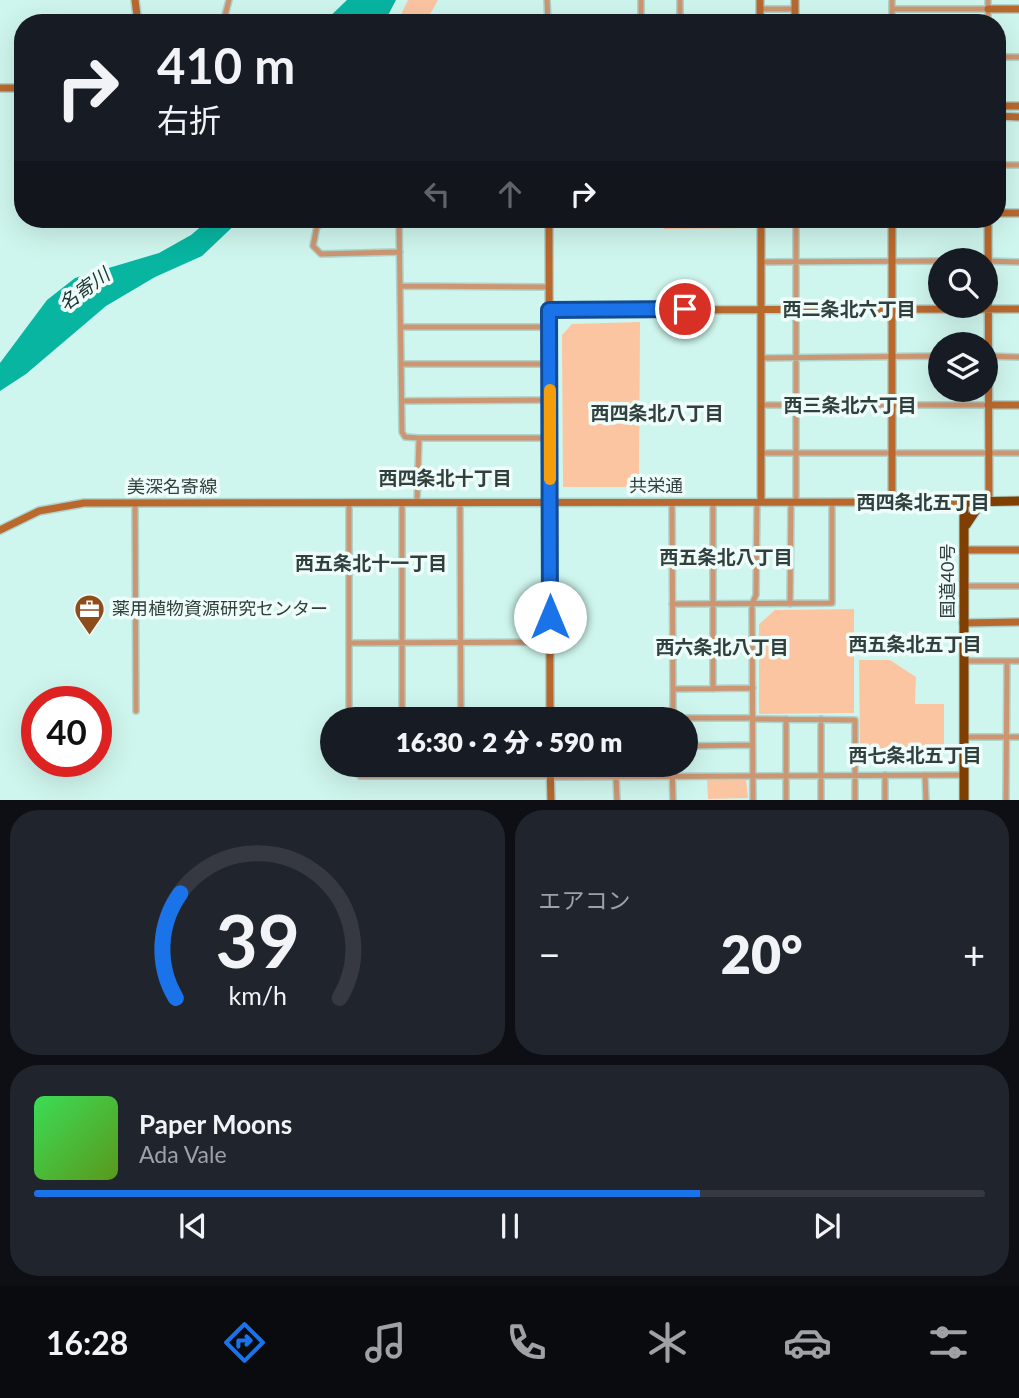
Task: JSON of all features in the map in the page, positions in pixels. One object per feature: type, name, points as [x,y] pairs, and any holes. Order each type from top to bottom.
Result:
[{"type":"highway","points":[[964,502],[1019,501]]},
{"type":"highway","name":"国道40号","points":[[964,502],[964,800]]},
{"type":"highway","points":[[964,529],[976,510],[989,502]]},
{"type":"street","points":[[892,0],[892,14]]},
{"type":"street","points":[[988,0],[988,14]]},
{"type":"street","points":[[760,4],[795,4]]},
{"type":"street","points":[[892,9],[1019,9]]},
{"type":"street","points":[[317,228],[313,246],[321,254],[400,252]]},
{"type":"street","points":[[399,228],[402,432],[405,436],[419,438],[550,438]]},
{"type":"street","points":[[549,228],[550,707]]},
{"type":"street","points":[[753,800],[752,604],[756,595],[761,453],[761,228]]},
{"type":"street","points":[[790,604],[796,453],[796,228]]},
{"type":"street","points":[[892,228],[892,501]]},
{"type":"street","points":[[987,248],[988,228]]},
{"type":"street","points":[[761,262],[928,261]]},
{"type":"street","points":[[998,261],[1019,262]]},
{"type":"street","points":[[400,286],[550,287]]},
{"type":"street","points":[[549,310],[928,309]]},
{"type":"street","points":[[998,309],[1019,309]]},
{"type":"street","points":[[401,327],[549,327]]},
{"type":"street","points":[[761,358],[928,356]]},
{"type":"street","points":[[998,356],[1019,357]]},
{"type":"street","points":[[401,365],[550,364]]},
{"type":"street","points":[[402,401],[550,400]]},
{"type":"street","points":[[988,402],[989,502]]},
{"type":"street","points":[[761,405],[1019,405]]},
{"type":"street","points":[[417,502],[419,438]]},
{"type":"street","points":[[761,453],[1019,453]]},
{"type":"street","points":[[349,502],[349,707]]},
{"type":"street","name":"共栄通","points":[[349,502],[964,502]]},
{"type":"street","name":"美深名寄線","points":[[0,530],[28,516],[62,506],[349,502]]},
{"type":"street","points":[[402,502],[402,707]]},
{"type":"street","points":[[460,502],[461,707]]},
{"type":"street","points":[[672,502],[673,707]]},
{"type":"street","points":[[713,502],[713,689]]},
{"type":"street","points":[[673,604],[832,603],[832,502]]},
{"type":"street","points":[[135,503],[136,711]]},
{"type":"street","points":[[963,550],[1019,550]]},
{"type":"street","points":[[963,586],[1019,586]]},
{"type":"street","points":[[963,623],[1019,622]]},
{"type":"street","points":[[349,643],[550,642]]},
{"type":"street","points":[[964,661],[1019,661]]},
{"type":"street","points":[[1006,800],[1007,661]]},
{"type":"street","points":[[673,689],[752,688]]},
{"type":"street","points":[[698,718],[855,720],[855,800]]},
{"type":"street","points":[[786,719],[786,800]]},
{"type":"street","points":[[821,719],[821,800]]},
{"type":"street","points":[[963,737],[1019,737]]},
{"type":"street","points":[[698,746],[752,745]]},
{"type":"street","points":[[885,775],[885,800]]},
{"type":"street","points":[[925,775],[926,800]]},
{"type":"street","points":[[698,776],[964,775]]},
{"type":"street","points":[[550,777],[551,800]]},
{"type":"street","points":[[616,777],[617,800]]},
{"type":"street","points":[[672,777],[673,800]]},
{"type":"shaded area","points":[[408,0],[438,0],[430,14],[401,14]]},
{"type":"shaded area","points":[[664,228],[756,228],[664,229]]},
{"type":"shaded area","points":[[640,322],[639,487],[563,487],[562,335],[572,324]]},
{"type":"shaded area","points":[[854,609],[854,713],[759,714],[759,624],[775,610]]},
{"type":"shaded area","points":[[859,660],[890,660],[916,677],[915,704],[944,704],[944,754],[860,756]]},
{"type":"shaded area","points":[[707,780],[746,780],[748,798],[708,799]]},
{"type":"water","points":[[347,0],[396,0],[389,14],[332,14]]},
{"type":"water","name":"名寄川","points":[[199,228],[232,228],[202,256],[155,277],[106,306],[26,374],[0,391],[0,363],[47,300],[75,278],[159,253]]},
{"type":"slow traffic","points":[[550,390],[550,479]]},
{"type":"place","name":"薬用植物資源研究センター","points":[[89,636]]},
{"type":"district","name":"西二条北六丁目","points":[[849,309]]},
{"type":"district","name":"西三条北六丁目","points":[[850,405]]},
{"type":"district","name":"西四条北八丁目","points":[[657,413]]},
{"type":"district","name":"西四条北十丁目","points":[[445,478]]},
{"type":"district","name":"西四条北五丁目","points":[[923,502]]},
{"type":"district","name":"西五条北八丁目","points":[[726,557]]},
{"type":"district","name":"西五条北十一丁目","points":[[371,563]]},
{"type":"district","name":"西五条北五丁目","points":[[915,644]]},
{"type":"district","name":"西六条北八丁目","points":[[722,647]]},
{"type":"district","name":"西七条北五丁目","points":[[915,755]]},
{"type":"route","points":[[550,617],[549,310],[685,309]]}]
